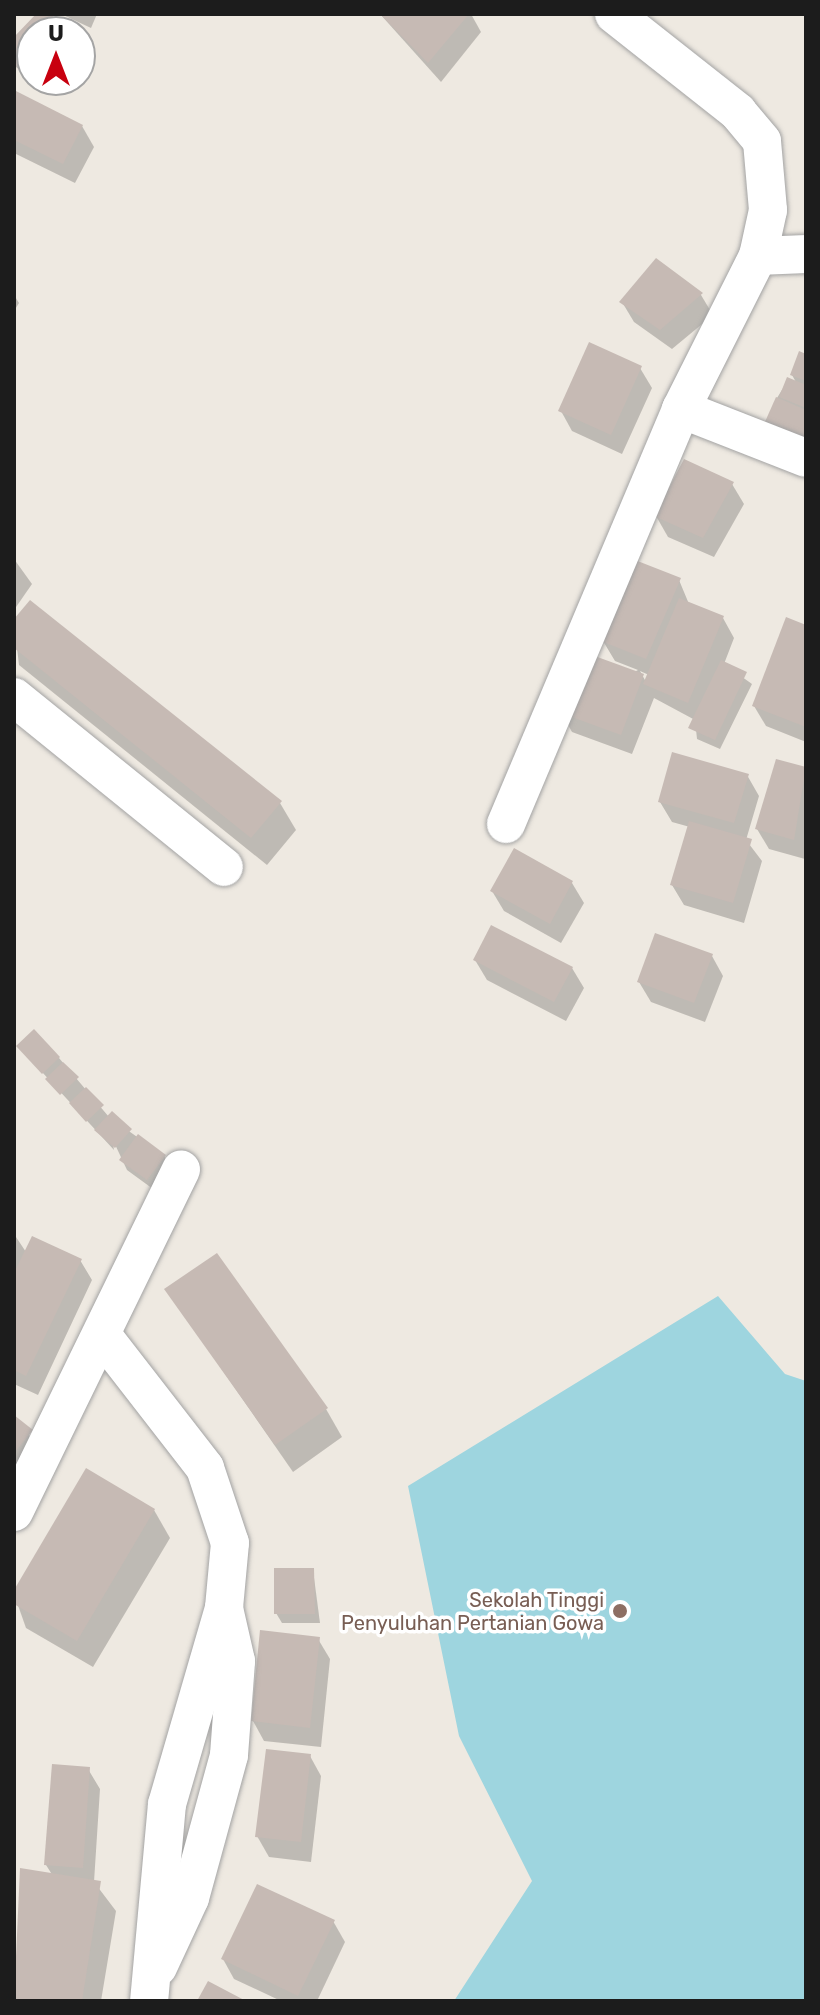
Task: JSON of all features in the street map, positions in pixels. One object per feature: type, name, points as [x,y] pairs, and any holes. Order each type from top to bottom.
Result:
[{"type":"street","points":[[506,824],[681,409],[758,256],[771,183],[762,141],[738,112],[614,14]]},
{"type":"street","points":[[758,256],[806,254]]},
{"type":"street","points":[[681,409],[806,458]]},
{"type":"street","points":[[18,709],[224,867]]},
{"type":"street","points":[[14,1512],[181,1170]]},
{"type":"street","points":[[102,1335],[190,1447],[222,1502],[230,1543],[224,1608],[167,1804],[151,1990]]},
{"type":"water","name":"Sekolah Tinggi Penyuluhan Pertanian Gowa","points":[[718,1296],[785,1374],[806,1381],[806,2001],[454,2001],[532,1881],[459,1736],[408,1486]]},
{"type":"building","points":[[380,14],[469,14],[428,63]]},
{"type":"building","points":[[16,35],[16,65],[14,63]]},
{"type":"building","points":[[14,90],[16,96],[26,96],[83,125],[63,164],[14,140]]},
{"type":"building","points":[[656,258],[703,293],[660,330],[619,302]]},
{"type":"building","points":[[589,342],[642,366],[611,435],[558,411]]},
{"type":"building","points":[[799,351],[806,354],[806,381],[790,375]]},
{"type":"building","points":[[787,377],[806,385],[806,408],[779,397]]},
{"type":"building","points":[[776,397],[806,410],[806,446],[760,433]]},
{"type":"building","points":[[684,459],[734,482],[703,538],[654,516]]},
{"type":"building","points":[[635,560],[681,578],[646,659],[601,641]]},
{"type":"building","points":[[679,598],[724,616],[688,703],[643,684]]},
{"type":"building","points":[[30,600],[282,801],[251,838],[14,648],[14,619]]},
{"type":"building","points":[[786,617],[806,625],[806,727],[752,706]]},
{"type":"building","points":[[581,651],[644,674],[621,735],[558,712]]},
{"type":"building","points":[[721,660],[747,672],[715,740],[688,728]]},
{"type":"building","points":[[672,752],[749,774],[734,823],[658,802]]},
{"type":"building","points":[[776,759],[806,767],[794,840],[755,829]]},
{"type":"building","points":[[689,821],[752,839],[733,903],[670,885]]},
{"type":"building","points":[[514,848],[573,881],[550,924],[490,891]]},
{"type":"building","points":[[491,925],[573,967],[554,1002],[473,960]]},
{"type":"building","points":[[655,933],[713,954],[694,1003],[637,982]]},
{"type":"building","points":[[34,1029],[60,1057],[42,1074],[16,1046]]},
{"type":"building","points":[[63,1062],[79,1077],[60,1095],[45,1079]]},
{"type":"building","points":[[86,1087],[104,1105],[86,1122],[69,1103]]},
{"type":"building","points":[[112,1111],[132,1129],[115,1148],[94,1130]]},
{"type":"building","points":[[138,1134],[166,1155],[147,1180],[119,1160]]},
{"type":"building","points":[[32,1236],[82,1259],[26,1376],[14,1370],[14,1273]]},
{"type":"building","points":[[217,1253],[328,1408],[275,1445],[164,1289]]},
{"type":"building","points":[[14,1415],[33,1430],[14,1453]]},
{"type":"building","points":[[86,1468],[155,1509],[77,1641],[14,1604],[14,1590]]},
{"type":"building","points":[[274,1568],[314,1568],[315,1614],[274,1614]]},
{"type":"building","points":[[260,1630],[320,1637],[310,1728],[251,1721]]},
{"type":"building","points":[[266,1749],[311,1754],[301,1842],[255,1837]]},
{"type":"building","points":[[52,1764],[90,1767],[83,1868],[44,1865]]},
{"type":"building","points":[[20,1868],[101,1881],[82,2001],[14,2001]]},
{"type":"building","points":[[257,1884],[335,1920],[298,1996],[221,1959]]},
{"type":"building","points":[[208,1981],[246,2001],[197,2001]]},
{"type":"place","name":"Sekolah Tinggi Penyuluhan Pertanian Gowa","points":[[620,1611]]}]
